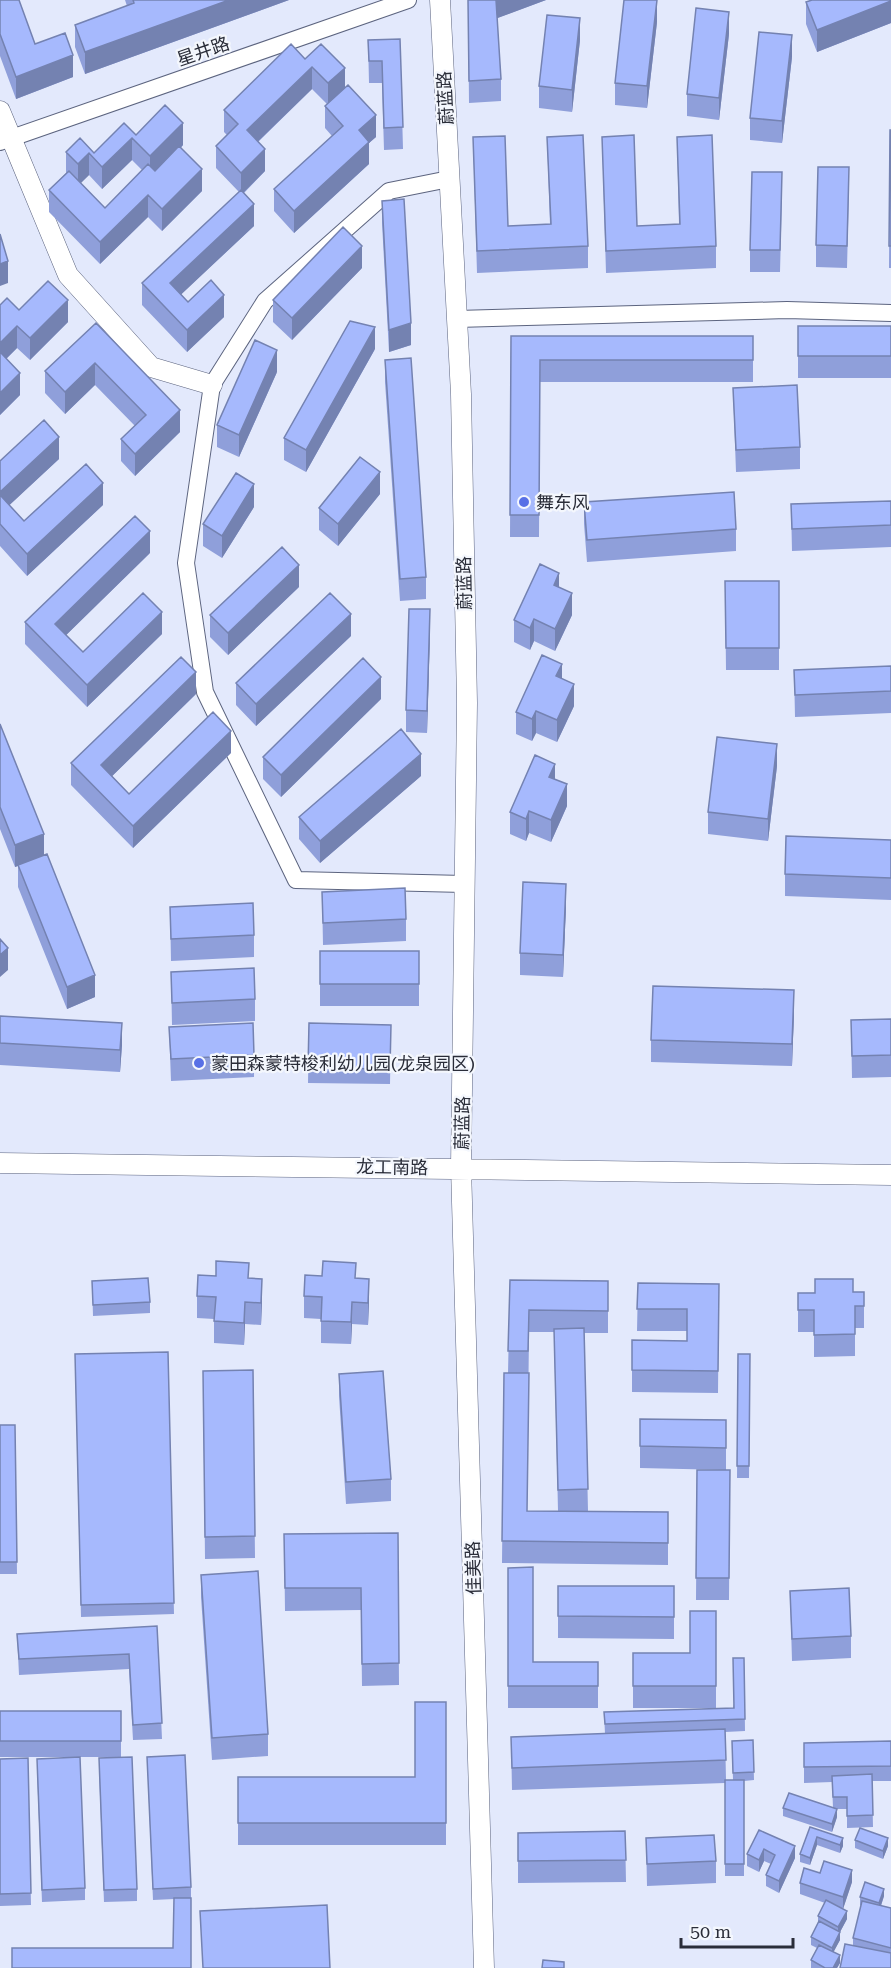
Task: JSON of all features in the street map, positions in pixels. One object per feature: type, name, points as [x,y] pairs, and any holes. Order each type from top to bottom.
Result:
[{"type":"street","name":"星井路","points":[[5,140],[408,0]]},
{"type":"street","name":"蔚蓝路","points":[[440,0],[457,319],[467,703],[461,1167]]},
{"type":"street","points":[[0,111],[5,140],[68,275],[151,367],[212,385]]},
{"type":"street","points":[[449,179],[389,191],[265,301],[212,385],[186,563],[205,692],[296,880],[464,884]]},
{"type":"street","points":[[457,319],[787,310],[891,313]]},
{"type":"street","name":"龙工南路","points":[[0,1163],[461,1167],[891,1175]]},
{"type":"street","name":"佳美路","points":[[461,1167],[484,1968]]},
{"type":"building","points":[[0,0],[19,0],[35,44],[65,33],[73,55],[16,77],[0,34]]},
{"type":"building","points":[[133,0],[229,0],[85,52],[75,25],[134,3]]},
{"type":"building","points":[[468,0],[496,0],[501,79],[469,81]]},
{"type":"building","points":[[624,0],[657,0],[647,86],[615,83]]},
{"type":"building","points":[[812,0],[891,1],[817,30],[806,2]]},
{"type":"building","points":[[696,8],[729,12],[719,98],[687,94]]},
{"type":"building","points":[[547,15],[580,18],[572,90],[539,86]]},
{"type":"building","points":[[759,32],[792,35],[782,121],[750,118]]},
{"type":"building","points":[[400,39],[403,127],[384,128],[382,61],[369,61],[368,40]]},
{"type":"building","points":[[291,44],[305,59],[321,44],[345,68],[328,83],[312,67],[247,130],[265,149],[241,173],[216,146],[238,124],[224,110]]},
{"type":"building","points":[[348,85],[376,115],[359,130],[369,142],[294,211],[274,189],[343,126],[325,106]]},
{"type":"building","points":[[165,105],[183,123],[150,156],[132,138],[102,167],[89,153],[78,164],[66,152],[80,138],[94,153],[124,123],[136,135]]},
{"type":"building","points":[[890,130],[891,246],[889,246]]},
{"type":"building","points":[[583,135],[588,246],[477,251],[473,137],[505,136],[508,226],[551,224],[547,137]]},
{"type":"building","points":[[634,135],[637,226],[680,224],[677,137],[712,135],[716,246],[606,251],[602,137]]},
{"type":"building","points":[[179,146],[202,169],[162,209],[148,195],[100,242],[49,190],[69,171],[105,208],[148,164],[155,171]]},
{"type":"building","points":[[818,167],[849,167],[847,246],[816,245]]},
{"type":"building","points":[[752,172],[782,172],[780,250],[750,250]]},
{"type":"building","points":[[241,190],[254,204],[170,283],[188,302],[211,280],[224,295],[187,330],[142,283]]},
{"type":"building","points":[[404,199],[411,323],[389,330],[382,201]]},
{"type":"building","points":[[343,227],[362,246],[292,318],[273,300]]},
{"type":"building","points":[[0,234],[8,261],[0,264]]},
{"type":"building","points":[[48,281],[68,300],[30,338],[17,326],[0,343],[0,305],[7,298],[19,310]]},
{"type":"building","points":[[350,321],[375,327],[306,450],[284,438]]},
{"type":"building","points":[[96,323],[180,410],[135,454],[121,439],[146,415],[95,363],[65,392],[45,371]]},
{"type":"building","points":[[798,326],[891,326],[891,356],[798,356]]},
{"type":"building","points":[[511,336],[753,336],[753,360],[540,360],[539,515],[510,515]]},
{"type":"building","points":[[255,340],[277,350],[239,435],[217,425]]},
{"type":"building","points":[[0,352],[20,373],[0,393]]},
{"type":"building","points":[[411,358],[426,577],[400,579],[385,360]]},
{"type":"building","points":[[797,385],[800,447],[736,450],[733,388]]},
{"type":"building","points":[[44,420],[59,437],[0,492],[0,461]]},
{"type":"building","points":[[360,457],[380,472],[338,524],[319,508]]},
{"type":"building","points":[[86,464],[103,483],[27,554],[0,524],[0,495],[24,521]]},
{"type":"building","points":[[236,473],[254,484],[222,536],[203,524]]},
{"type":"building","points":[[734,492],[736,529],[587,540],[584,502]]},
{"type":"building","points":[[891,501],[891,525],[792,529],[791,504]]},
{"type":"building","points":[[135,516],[150,531],[55,624],[83,652],[143,593],[162,612],[87,685],[25,622]]},
{"type":"building","points":[[282,547],[299,565],[228,633],[210,615]]},
{"type":"building","points":[[540,564],[559,573],[554,585],[572,593],[555,629],[534,619],[530,628],[514,620]]},
{"type":"building","points":[[725,581],[779,581],[779,648],[726,648]]},
{"type":"building","points":[[330,593],[351,614],[256,704],[236,683]]},
{"type":"building","points":[[409,609],[430,609],[427,711],[406,710]]},
{"type":"building","points":[[542,655],[562,664],[556,676],[574,684],[557,720],[536,711],[532,719],[516,712]]},
{"type":"building","points":[[181,657],[196,672],[101,765],[129,794],[213,712],[231,731],[133,826],[71,763]]},
{"type":"building","points":[[363,658],[381,677],[281,775],[263,757]]},
{"type":"building","points":[[891,666],[891,691],[795,695],[794,670]]},
{"type":"building","points":[[0,724],[44,834],[15,845],[0,807]]},
{"type":"building","points":[[401,729],[421,754],[320,841],[299,817]]},
{"type":"building","points":[[717,737],[777,744],[768,819],[708,812]]},
{"type":"building","points":[[535,755],[555,764],[549,777],[567,784],[551,820],[529,811],[526,819],[510,812]]},
{"type":"building","points":[[786,836],[891,840],[891,878],[785,874]]},
{"type":"building","points":[[47,854],[95,975],[67,987],[18,865]]},
{"type":"building","points":[[523,882],[566,884],[563,955],[520,953]]},
{"type":"building","points":[[405,888],[406,919],[323,923],[322,892]]},
{"type":"building","points":[[253,903],[254,935],[171,939],[170,907]]},
{"type":"building","points":[[0,939],[8,948],[0,955]]},
{"type":"building","points":[[320,951],[419,951],[419,984],[320,984]]},
{"type":"building","points":[[254,968],[255,999],[172,1003],[171,972]]},
{"type":"building","points":[[653,986],[794,990],[792,1044],[651,1040]]},
{"type":"building","points":[[0,1016],[122,1023],[120,1050],[0,1043]]},
{"type":"building","points":[[891,1019],[891,1055],[852,1056],[851,1020]]},
{"type":"building","points":[[253,1023],[254,1055],[171,1059],[169,1027]]},
{"type":"building","points":[[309,1023],[391,1025],[390,1069],[308,1068]]},
{"type":"building","points":[[216,1261],[249,1263],[248,1278],[262,1279],[261,1303],[245,1302],[244,1323],[214,1321],[216,1297],[197,1296],[198,1275],[216,1276]]},
{"type":"building","points":[[323,1261],[356,1263],[355,1278],[369,1279],[368,1303],[352,1302],[351,1322],[321,1321],[322,1297],[304,1296],[305,1275],[322,1276]]},
{"type":"building","points":[[148,1278],[150,1302],[93,1305],[92,1281]]},
{"type":"building","points":[[815,1279],[853,1279],[853,1292],[864,1292],[864,1306],[855,1306],[855,1334],[814,1335],[814,1310],[798,1310],[798,1293],[815,1293]]},
{"type":"building","points":[[510,1280],[608,1281],[608,1311],[529,1310],[528,1351],[508,1351]]},
{"type":"building","points":[[638,1283],[719,1284],[718,1371],[632,1370],[632,1340],[687,1341],[687,1309],[637,1309]]},
{"type":"building","points":[[584,1328],[588,1489],[558,1490],[554,1329]]},
{"type":"building","points":[[168,1352],[174,1603],[81,1605],[75,1354]]},
{"type":"building","points":[[738,1354],[750,1354],[749,1466],[737,1466]]},
{"type":"building","points":[[253,1370],[255,1536],[205,1537],[203,1371]]},
{"type":"building","points":[[383,1371],[391,1479],[346,1482],[339,1374]]},
{"type":"building","points":[[504,1373],[529,1373],[527,1511],[668,1512],[668,1543],[502,1541]]},
{"type":"building","points":[[640,1419],[726,1420],[726,1448],[640,1446]]},
{"type":"building","points":[[0,1425],[15,1425],[17,1562],[0,1562]]},
{"type":"building","points":[[697,1470],[730,1470],[729,1578],[696,1578]]},
{"type":"building","points":[[398,1533],[399,1663],[362,1664],[361,1588],[285,1588],[284,1534]]},
{"type":"building","points":[[533,1567],[533,1662],[598,1662],[598,1686],[508,1686],[508,1568]]},
{"type":"building","points":[[258,1571],[268,1734],[212,1738],[201,1575]]},
{"type":"building","points":[[558,1586],[674,1586],[674,1617],[558,1616]]},
{"type":"building","points":[[849,1588],[851,1636],[792,1639],[790,1591]]},
{"type":"building","points":[[690,1611],[716,1611],[716,1686],[633,1686],[633,1653],[690,1653]]},
{"type":"building","points":[[157,1626],[162,1723],[133,1725],[129,1654],[19,1659],[17,1634]]},
{"type":"building","points":[[733,1658],[744,1658],[745,1719],[605,1724],[604,1712],[734,1708]]},
{"type":"building","points":[[415,1702],[446,1702],[446,1823],[238,1823],[238,1777],[415,1777]]},
{"type":"building","points":[[0,1711],[121,1711],[121,1741],[0,1741]]},
{"type":"building","points":[[725,1729],[726,1760],[512,1768],[511,1737]]},
{"type":"building","points":[[753,1740],[754,1772],[733,1773],[732,1741]]},
{"type":"building","points":[[891,1741],[891,1766],[804,1767],[804,1743]]},
{"type":"building","points":[[185,1755],[191,1887],[153,1889],[147,1757]]},
{"type":"building","points":[[80,1757],[85,1888],[42,1890],[37,1759]]},
{"type":"building","points":[[132,1757],[137,1889],[104,1890],[99,1758]]},
{"type":"building","points":[[28,1758],[31,1893],[0,1894],[0,1759]]},
{"type":"building","points":[[872,1774],[873,1815],[847,1816],[847,1797],[833,1797],[832,1776]]},
{"type":"building","points":[[725,1780],[744,1780],[744,1864],[725,1864]]},
{"type":"building","points":[[789,1793],[837,1809],[832,1824],[783,1808]]},
{"type":"building","points":[[810,1827],[843,1838],[840,1845],[817,1837],[810,1858],[800,1854]]},
{"type":"building","points":[[860,1828],[888,1838],[883,1851],[855,1840]]},
{"type":"building","points":[[759,1830],[795,1846],[779,1881],[766,1875],[775,1855],[764,1849],[759,1860],[747,1854]]},
{"type":"building","points":[[625,1831],[626,1860],[518,1861],[518,1833]]},
{"type":"building","points":[[714,1835],[716,1861],[647,1864],[646,1838]]},
{"type":"building","points":[[824,1861],[852,1870],[843,1897],[800,1883],[804,1868],[820,1873]]},
{"type":"building","points":[[865,1882],[884,1889],[879,1903],[860,1897]]},
{"type":"building","points":[[174,1898],[191,1898],[191,1968],[12,1968],[12,1948],[173,1948]]},
{"type":"building","points":[[826,1900],[847,1911],[838,1927],[818,1916]]},
{"type":"building","points":[[862,1901],[891,1908],[891,1948],[853,1938]]},
{"type":"building","points":[[327,1905],[330,1968],[203,1968],[200,1911]]},
{"type":"building","points":[[819,1921],[840,1932],[832,1948],[811,1937]]},
{"type":"building","points":[[845,1944],[891,1953],[891,1968],[840,1968]]},
{"type":"building","points":[[819,1945],[840,1955],[833,1968],[825,1968],[811,1960]]},
{"type":"building","points":[[543,1960],[564,1962],[564,1968],[542,1968]]},
{"type":"place","name":"舞东风","points":[[524,502]]},
{"type":"place","name":"蒙田森蒙特梭利幼儿园(龙泉园区)","points":[[199,1063]]}]
